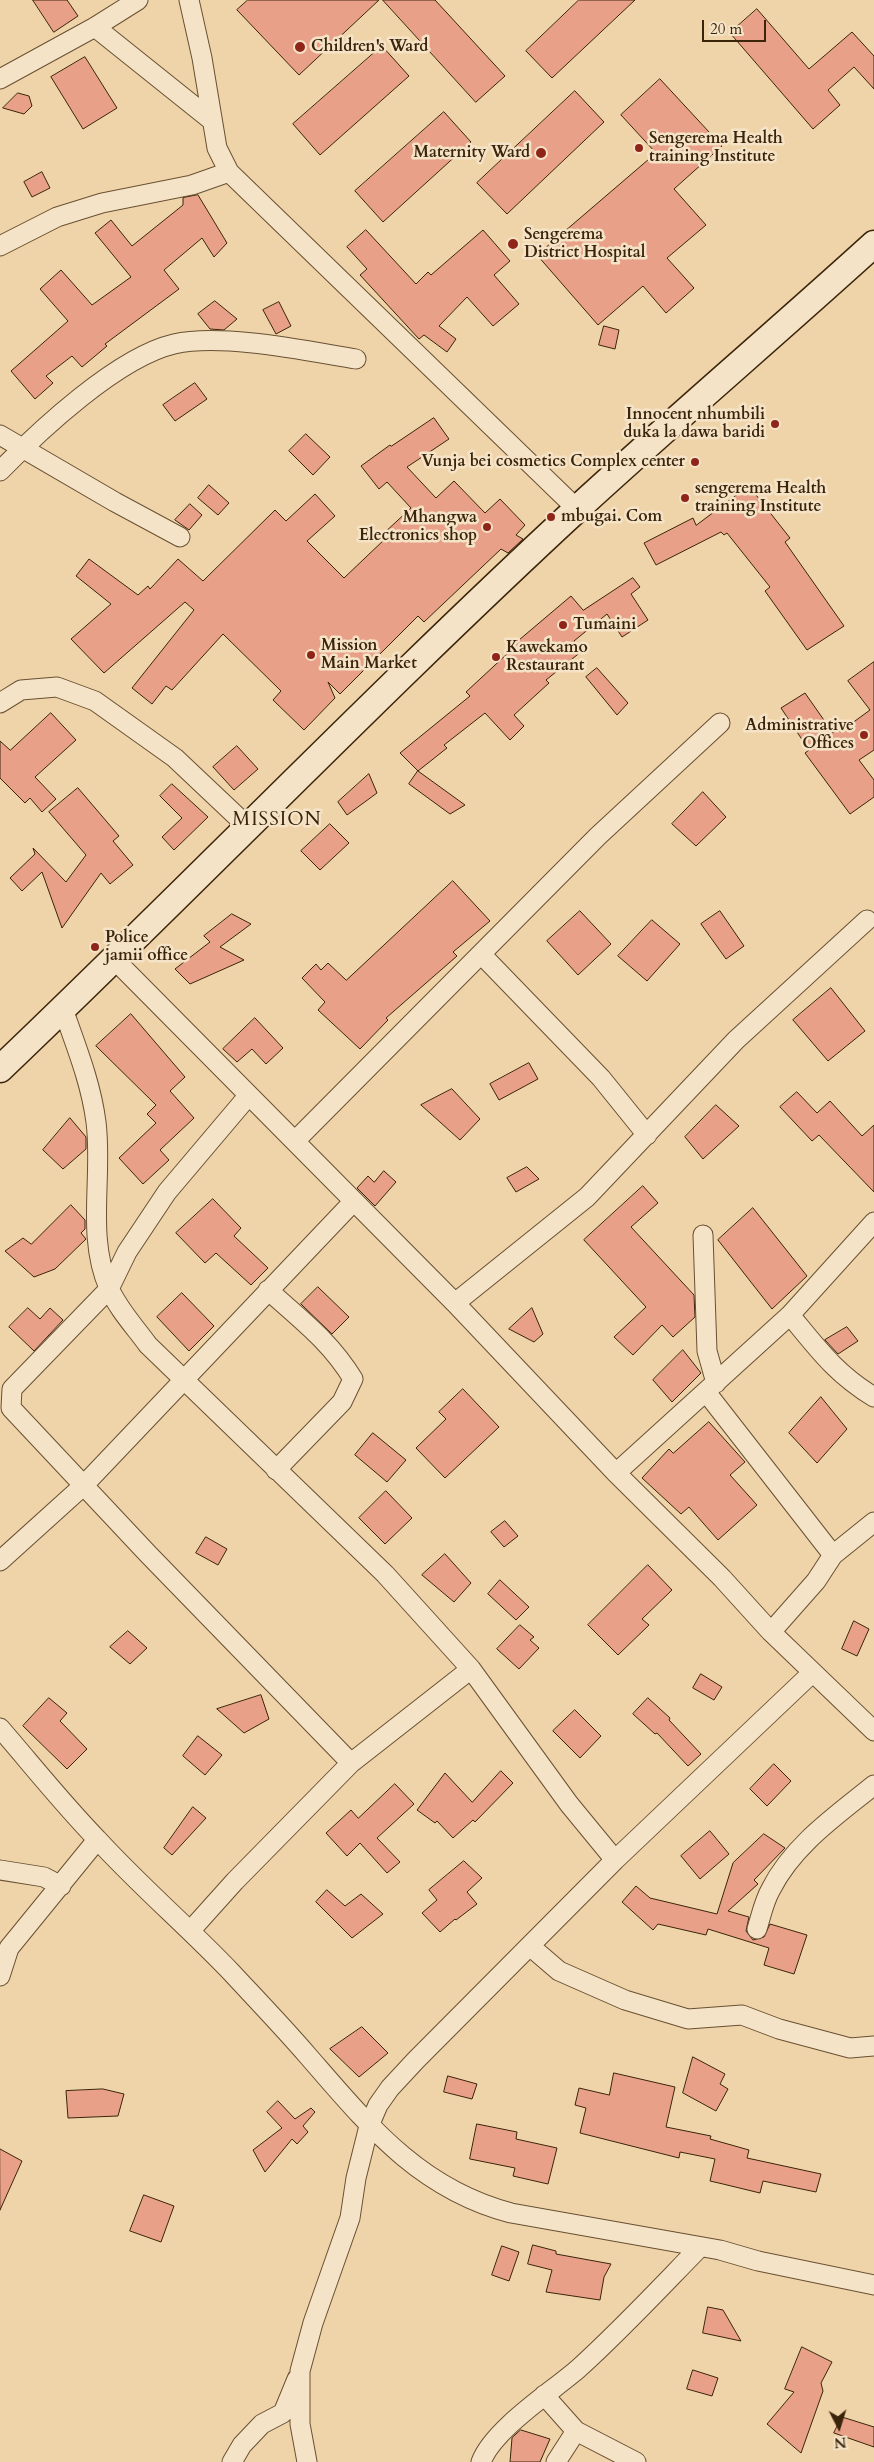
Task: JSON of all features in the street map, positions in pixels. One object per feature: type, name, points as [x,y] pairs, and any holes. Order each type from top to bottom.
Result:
[{"type":"main road","points":[[0,1069],[114,959],[247,826],[578,509],[871,254]]},
{"type":"street","points":[[0,79],[95,27],[138,0]]},
{"type":"street","points":[[189,0],[202,58],[210,119],[217,148],[228,172],[578,509]]},
{"type":"street","points":[[95,27],[210,119]]},
{"type":"street","points":[[0,246],[57,217],[102,203],[192,186],[228,172]]},
{"type":"street","points":[[0,470],[22,448],[97,384],[142,357],[174,344],[212,341],[302,350],[356,359]]},
{"type":"street","points":[[0,435],[180,537]]},
{"type":"street","points":[[0,703],[21,690],[57,687],[95,701],[175,758],[247,826]]},
{"type":"street","points":[[295,1142],[598,836],[720,723]]},
{"type":"street","points":[[455,1303],[587,1197],[736,1040],[867,920]]},
{"type":"street","points":[[481,954],[601,1078],[647,1135]]},
{"type":"street","points":[[114,959],[455,1303],[616,1473],[722,1578],[770,1632],[874,1731]]},
{"type":"street","points":[[63,1009],[88,1083],[96,1121],[99,1155],[97,1230],[101,1266],[109,1289],[148,1345],[385,1574],[471,1669],[569,1804],[615,1860]]},
{"type":"street","points":[[249,1095],[167,1192],[127,1252],[109,1289],[12,1389],[11,1408],[83,1486],[351,1764]]},
{"type":"street","points":[[0,1561],[83,1486],[354,1201]]},
{"type":"street","points":[[616,1473],[790,1315],[874,1222]]},
{"type":"street","points":[[703,1235],[707,1351],[711,1387],[834,1555]]},
{"type":"street","points":[[268,1290],[338,1355],[353,1379],[342,1402],[276,1470]]},
{"type":"street","points":[[790,1315],[836,1370],[852,1384],[874,1397]]},
{"type":"street","points":[[770,1632],[816,1581],[834,1555],[874,1522]]},
{"type":"street","points":[[191,1930],[235,1881],[351,1764],[471,1669]]},
{"type":"street","points":[[232,2462],[242,2445],[262,2424],[283,2413],[300,2371],[313,2323],[350,2218],[356,2178],[369,2126],[378,2105],[390,2088],[615,1860],[812,1673]]},
{"type":"street","points":[[0,1728],[97,1840],[191,1930],[279,2023],[369,2126],[416,2167],[453,2191],[480,2205],[511,2212],[700,2247],[874,2285]]},
{"type":"street","points":[[757,1929],[770,1890],[785,1865],[830,1820],[874,1785]]},
{"type":"street","points":[[0,1976],[9,1948],[97,1840]]},
{"type":"street","points":[[0,1870],[44,1877],[61,1886]]},
{"type":"street","points":[[531,1947],[558,1971],[626,2000],[688,2019],[742,2015],[779,2029],[850,2048],[874,2046]]},
{"type":"street","points":[[481,2462],[483,2456],[507,2428],[544,2395],[578,2369],[700,2247]]},
{"type":"street","points":[[300,2371],[300,2424],[307,2462]]},
{"type":"street","points":[[544,2395],[576,2431],[636,2462]]},
{"type":"street","points":[[556,2462],[576,2431]]},
{"type":"building","points":[[33,0],[67,0],[78,16],[54,32]]},
{"type":"building","name":"Children's Ward","points":[[248,0],[379,0],[299,75],[237,10]]},
{"type":"building","points":[[383,0],[435,0],[505,76],[476,102]]},
{"type":"building","points":[[579,0],[635,0],[552,78],[526,51]]},
{"type":"building","points":[[757,9],[809,69],[852,32],[874,56],[874,89],[854,67],[828,90],[840,105],[813,129],[730,33]]},
{"type":"building","points":[[382,46],[409,76],[320,155],[293,124]]},
{"type":"building","points":[[85,57],[117,108],[83,129],[51,77]]},
{"type":"building","points":[[660,79],[722,146],[674,189],[706,225],[667,258],[694,288],[666,313],[643,286],[598,325],[537,255],[656,153],[621,115]]},
{"type":"building","name":"Maternity Ward","points":[[575,91],[604,122],[507,214],[477,183]]},
{"type":"building","points":[[18,93],[29,96],[32,106],[24,114],[3,108]]},
{"type":"building","points":[[444,112],[471,142],[383,222],[355,191]]},
{"type":"building","points":[[42,172],[50,188],[32,197],[24,182]]},
{"type":"building","points":[[198,195],[227,243],[214,257],[202,238],[164,270],[179,289],[105,344],[107,346],[82,367],[72,356],[46,376],[53,383],[35,399],[11,371],[68,321],[40,289],[61,270],[92,305],[131,277],[95,233],[111,220],[132,246],[183,205],[183,198]]},
{"type":"building","points":[[366,230],[416,284],[428,272],[431,275],[483,230],[510,261],[494,275],[519,304],[493,326],[467,297],[439,326],[456,339],[447,352],[424,335],[419,339],[360,275],[367,269],[347,247]]},
{"type":"building","points":[[215,301],[237,319],[224,330],[210,329],[198,314]]},
{"type":"building","points":[[279,302],[291,326],[276,334],[263,310]]},
{"type":"building","points":[[604,326],[619,330],[615,349],[599,345]]},
{"type":"building","points":[[195,383],[207,399],[175,421],[163,405]]},
{"type":"building","points":[[434,418],[449,439],[407,467],[436,498],[454,481],[485,513],[500,499],[525,525],[516,535],[523,539],[508,553],[501,549],[424,622],[418,616],[340,694],[328,682],[335,698],[304,730],[273,700],[281,691],[223,634],[172,690],[166,686],[152,704],[132,688],[194,610],[185,602],[104,673],[71,639],[111,604],[76,576],[89,559],[138,595],[148,586],[150,589],[178,559],[203,581],[275,510],[286,521],[315,494],[335,516],[307,541],[344,578],[386,538],[383,534],[411,508],[387,482],[379,489],[361,466],[390,445]]},
{"type":"building","points":[[306,434],[330,457],[313,475],[289,451]]},
{"type":"building","points":[[209,485],[229,503],[218,515],[198,498]]},
{"type":"building","points":[[749,486],[790,538],[785,542],[844,626],[807,650],[765,591],[770,587],[727,533],[724,535],[721,532],[656,565],[644,543],[693,518],[696,525]]},
{"type":"building","points":[[190,504],[202,515],[189,530],[175,520]]},
{"type":"building","points":[[633,578],[640,587],[631,594],[648,620],[622,637],[607,614],[574,641],[582,651],[546,680],[549,683],[514,715],[524,726],[510,740],[485,713],[444,745],[447,748],[418,771],[400,753],[470,696],[466,692],[508,653],[506,651],[571,596],[583,610]]},
{"type":"building","name":"Administrative Offices","points":[[874,662],[874,750],[859,760],[874,780],[874,797],[850,814],[805,753],[809,750],[781,708],[805,693],[833,733],[838,729],[840,732],[870,710],[848,681]]},
{"type":"building","points":[[597,668],[628,703],[617,715],[586,677]]},
{"type":"building","points":[[51,713],[76,740],[35,777],[56,799],[42,812],[30,798],[25,803],[0,778],[0,741],[10,750]]},
{"type":"building","points":[[237,746],[258,769],[234,790],[213,767]]},
{"type":"building","points":[[418,771],[465,805],[450,814],[409,784]]},
{"type":"building","points":[[369,774],[377,793],[347,815],[338,802]]},
{"type":"building","points":[[172,784],[208,817],[174,850],[162,837],[182,818],[160,796]]},
{"type":"building","points":[[78,788],[119,836],[113,841],[133,865],[110,884],[101,873],[62,928],[42,872],[22,891],[10,878],[35,854],[33,848],[66,882],[86,855],[49,812]]},
{"type":"building","points":[[703,792],[726,817],[696,846],[672,824]]},
{"type":"building","points":[[330,824],[349,843],[320,870],[301,851]]},
{"type":"building","points":[[453,881],[490,921],[453,952],[457,956],[386,1018],[388,1020],[360,1049],[318,1010],[325,1002],[302,978],[316,964],[321,970],[328,963],[346,980]]},
{"type":"building","points":[[580,911],[611,944],[578,975],[547,941]]},
{"type":"building","points":[[720,911],[744,946],[726,959],[701,924]]},
{"type":"building","points":[[232,914],[251,924],[220,947],[244,960],[190,984],[175,969],[210,942],[204,936]]},
{"type":"building","points":[[652,920],[680,944],[647,981],[618,956]]},
{"type":"building","points":[[831,988],[865,1031],[828,1061],[793,1020]]},
{"type":"building","points":[[131,1014],[185,1077],[170,1091],[194,1118],[160,1150],[169,1160],[143,1184],[119,1158],[156,1123],[147,1114],[156,1105],[96,1046]]},
{"type":"building","points":[[255,1018],[283,1048],[266,1064],[252,1049],[237,1062],[223,1049]]},
{"type":"building","points":[[529,1063],[538,1079],[499,1100],[490,1084]]},
{"type":"building","points":[[452,1089],[480,1119],[460,1140],[421,1105]]},
{"type":"building","points":[[797,1092],[817,1113],[830,1101],[862,1136],[874,1125],[874,1192],[819,1135],[812,1141],[780,1107]]},
{"type":"building","points":[[716,1105],[739,1126],[703,1159],[685,1137]]},
{"type":"building","points":[[70,1118],[86,1137],[86,1149],[63,1169],[43,1150]]},
{"type":"building","points":[[527,1167],[539,1179],[516,1192],[507,1178]]},
{"type":"building","points":[[384,1171],[396,1182],[375,1206],[357,1188],[368,1176],[374,1182]]},
{"type":"building","points":[[643,1186],[658,1203],[631,1227],[694,1295],[695,1317],[673,1337],[662,1325],[633,1355],[614,1337],[646,1307],[584,1240]]},
{"type":"building","points":[[213,1199],[241,1228],[234,1236],[268,1268],[251,1285],[216,1253],[205,1263],[176,1233]]},
{"type":"building","points":[[71,1205],[85,1220],[85,1229],[81,1233],[86,1239],[55,1269],[34,1277],[5,1251],[23,1238],[31,1244]]},
{"type":"building","points":[[753,1208],[807,1276],[772,1309],[718,1240]]},
{"type":"building","points":[[318,1287],[349,1317],[332,1334],[301,1304]]},
{"type":"building","points":[[182,1293],[214,1326],[189,1351],[157,1317]]},
{"type":"building","points":[[28,1308],[40,1319],[50,1308],[63,1320],[34,1351],[9,1327]]},
{"type":"building","points":[[532,1308],[543,1334],[534,1342],[509,1329]]},
{"type":"building","points":[[847,1327],[858,1341],[838,1354],[825,1340]]},
{"type":"building","points":[[683,1350],[701,1373],[672,1402],[653,1380]]},
{"type":"building","points":[[463,1389],[499,1427],[445,1478],[416,1448],[446,1419],[439,1412]]},
{"type":"building","points":[[821,1397],[847,1429],[817,1463],[789,1433]]},
{"type":"building","points":[[709,1422],[745,1462],[730,1475],[757,1505],[718,1540],[689,1507],[681,1514],[642,1478],[669,1449],[673,1453]]},
{"type":"building","points":[[373,1433],[406,1460],[387,1482],[355,1455]]},
{"type":"building","points":[[386,1491],[412,1518],[385,1544],[359,1518]]},
{"type":"building","points":[[505,1521],[518,1536],[504,1547],[491,1532]]},
{"type":"building","points":[[206,1537],[227,1549],[218,1565],[196,1553]]},
{"type":"building","points":[[445,1554],[471,1583],[454,1602],[422,1575]]},
{"type":"building","points":[[648,1565],[672,1590],[642,1619],[649,1625],[618,1655],[588,1625]]},
{"type":"building","points":[[500,1580],[529,1607],[516,1620],[488,1594]]},
{"type":"building","points":[[854,1621],[869,1629],[857,1656],[842,1649]]},
{"type":"building","points":[[520,1625],[534,1637],[530,1640],[539,1648],[519,1669],[497,1649]]},
{"type":"building","points":[[128,1631],[147,1648],[130,1664],[110,1647]]},
{"type":"building","points":[[701,1674],[722,1687],[714,1700],[693,1688]]},
{"type":"building","points":[[261,1695],[269,1719],[244,1733],[217,1709]]},
{"type":"building","points":[[49,1698],[67,1713],[60,1721],[87,1749],[67,1769],[23,1726]]},
{"type":"building","points":[[648,1698],[670,1718],[669,1720],[701,1754],[688,1766],[657,1733],[655,1734],[633,1714]]},
{"type":"building","points":[[575,1710],[601,1736],[580,1758],[553,1731]]},
{"type":"building","points":[[198,1736],[222,1755],[205,1775],[183,1756]]},
{"type":"building","points":[[774,1764],[791,1781],[767,1806],[750,1789]]},
{"type":"building","points":[[501,1771],[513,1783],[475,1822],[473,1820],[453,1838],[437,1821],[435,1823],[417,1810],[445,1773],[472,1802]]},
{"type":"building","points":[[395,1784],[414,1804],[377,1838],[400,1862],[387,1873],[360,1843],[347,1856],[326,1833],[351,1810],[358,1818]]},
{"type":"building","points":[[193,1807],[206,1818],[172,1855],[164,1848]]},
{"type":"building","points":[[710,1831],[729,1854],[700,1879],[681,1856]]},
{"type":"building","points":[[764,1834],[785,1848],[754,1880],[758,1884],[728,1911],[749,1917],[746,1931],[753,1940],[764,1937],[770,1924],[807,1935],[794,1974],[764,1965],[769,1948],[708,1929],[706,1935],[658,1924],[653,1930],[622,1902],[636,1886],[650,1898],[717,1914],[733,1863]]},
{"type":"building","points":[[464,1861],[482,1878],[467,1892],[477,1904],[440,1932],[422,1913],[437,1900],[429,1890]]},
{"type":"building","points":[[327,1890],[345,1906],[361,1894],[383,1914],[352,1938],[316,1902]]},
{"type":"building","points":[[362,2027],[388,2053],[359,2077],[330,2049]]},
{"type":"building","points":[[693,2057],[725,2074],[720,2084],[728,2089],[716,2111],[683,2093]]},
{"type":"building","points":[[614,2073],[675,2087],[666,2127],[711,2136],[710,2139],[749,2150],[747,2158],[821,2174],[816,2192],[763,2181],[760,2193],[710,2181],[715,2159],[680,2152],[679,2158],[580,2133],[586,2108],[575,2105],[579,2088],[609,2095]]},
{"type":"building","points":[[448,2076],[477,2084],[472,2099],[444,2092]]},
{"type":"building","points":[[103,2089],[124,2094],[118,2116],[68,2118],[66,2091]]},
{"type":"building","points":[[278,2101],[295,2119],[311,2108],[315,2112],[303,2126],[308,2132],[297,2144],[292,2139],[265,2172],[253,2150],[282,2128],[267,2112]]},
{"type":"building","points":[[477,2124],[517,2132],[516,2139],[557,2148],[548,2184],[513,2176],[515,2168],[470,2159]]},
{"type":"building","points":[[0,2149],[22,2161],[0,2210]]},
{"type":"building","points":[[144,2195],[174,2206],[161,2242],[130,2231]]},
{"type":"building","points":[[533,2245],[556,2251],[556,2254],[611,2264],[604,2277],[600,2300],[546,2292],[552,2270],[528,2264]]},
{"type":"building","points":[[502,2246],[519,2252],[509,2281],[492,2275]]},
{"type":"building","points":[[708,2307],[723,2310],[741,2341],[703,2333]]},
{"type":"building","points":[[802,2347],[832,2362],[821,2383],[823,2391],[801,2453],[767,2424],[794,2392],[785,2389]]},
{"type":"building","points":[[693,2370],[718,2378],[712,2396],[687,2389]]},
{"type":"building","points":[[842,2417],[874,2427],[874,2447],[834,2433]]},
{"type":"building","points":[[521,2430],[550,2439],[540,2462],[510,2462],[512,2438]]},
{"type":"place","name":"Children's Ward","points":[[300,47]]},
{"type":"place","name":"Sengerema Health training Institute","points":[[639,148]]},
{"type":"place","name":"Maternity Ward","points":[[541,153]]},
{"type":"place","name":"Sengerema District Hospital","points":[[513,244]]},
{"type":"place","name":"Innocent nhumbili duka la dawa baridi","points":[[775,424]]},
{"type":"place","name":"Vunja bei cosmetics Complex center","points":[[695,462]]},
{"type":"place","name":"sengerema Health training Institute","points":[[685,498]]},
{"type":"place","name":"mbugai. Com","points":[[551,517]]},
{"type":"place","name":"Mhangwa Electronics shop","points":[[487,527]]},
{"type":"place","name":"Tumaini","points":[[563,625]]},
{"type":"place","name":"Mission Main Market","points":[[311,655]]},
{"type":"place","name":"Kawekamo Restaurant","points":[[496,657]]},
{"type":"place","name":"Administrative Offices","points":[[864,735]]},
{"type":"place","name":"Police jamii office","points":[[95,947]]},
{"type":"district","name":"MISSION","points":[[277,821]]}]
